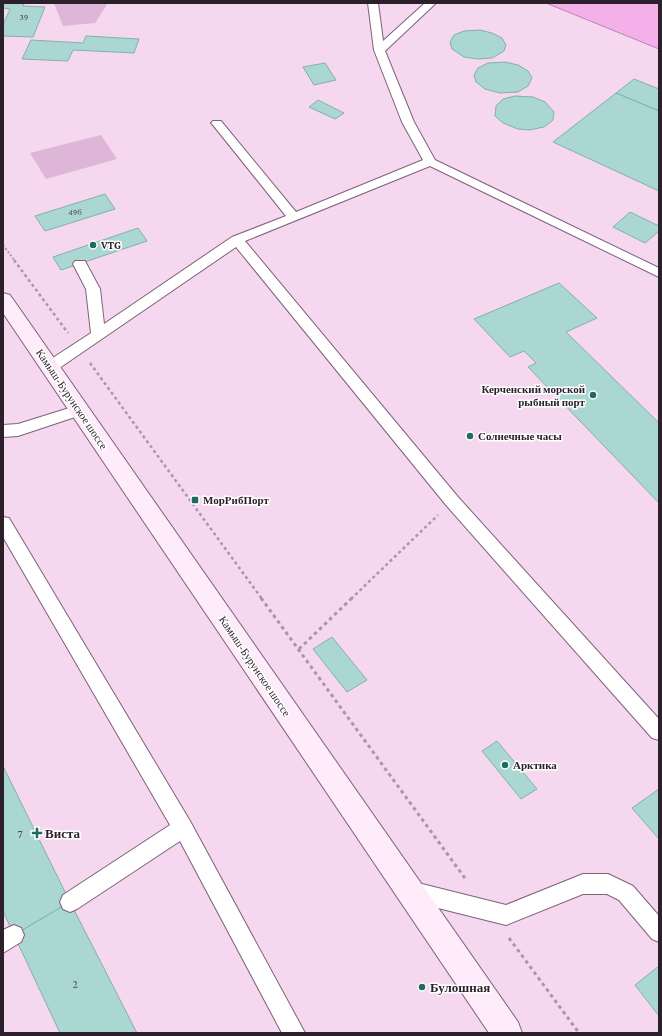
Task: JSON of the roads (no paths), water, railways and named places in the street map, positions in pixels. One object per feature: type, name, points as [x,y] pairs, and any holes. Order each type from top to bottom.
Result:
[{"type":"main road","name":"Камыш-Бурунское шоссе","points":[[3,299],[507,1033]]},
{"type":"lane","points":[[373,3],[379,50],[408,122],[430,162],[553,220],[659,273]]},
{"type":"lane","points":[[379,50],[431,3]]},
{"type":"lane","points":[[217,123],[294,217]]},
{"type":"lane","points":[[50,367],[237,240],[430,162]]},
{"type":"lane","points":[[237,240],[452,501],[659,732]]},
{"type":"lane","points":[[80,264],[93,289],[98,335]]},
{"type":"lane","points":[[3,431],[18,430],[79,410]]},
{"type":"lane","points":[[3,523],[183,828],[294,1033]]},
{"type":"lane","points":[[70,902],[183,828]]},
{"type":"lane","points":[[410,891],[506,915],[583,884],[608,884],[626,893],[659,932]]},
{"type":"place","name":"VTG","points":[[93,245]]},
{"type":"place","name":"Керченский морской рыбный порт","points":[[593,395]]},
{"type":"place","name":"Солнечные часы","points":[[470,436]]},
{"type":"place","name":"МорРибПорт","points":[[195,500]]},
{"type":"place","name":"Арктика","points":[[505,765]]},
{"type":"place","name":"Виста","points":[[37,833]]},
{"type":"place","name":"Булошная","points":[[422,987]]}]
